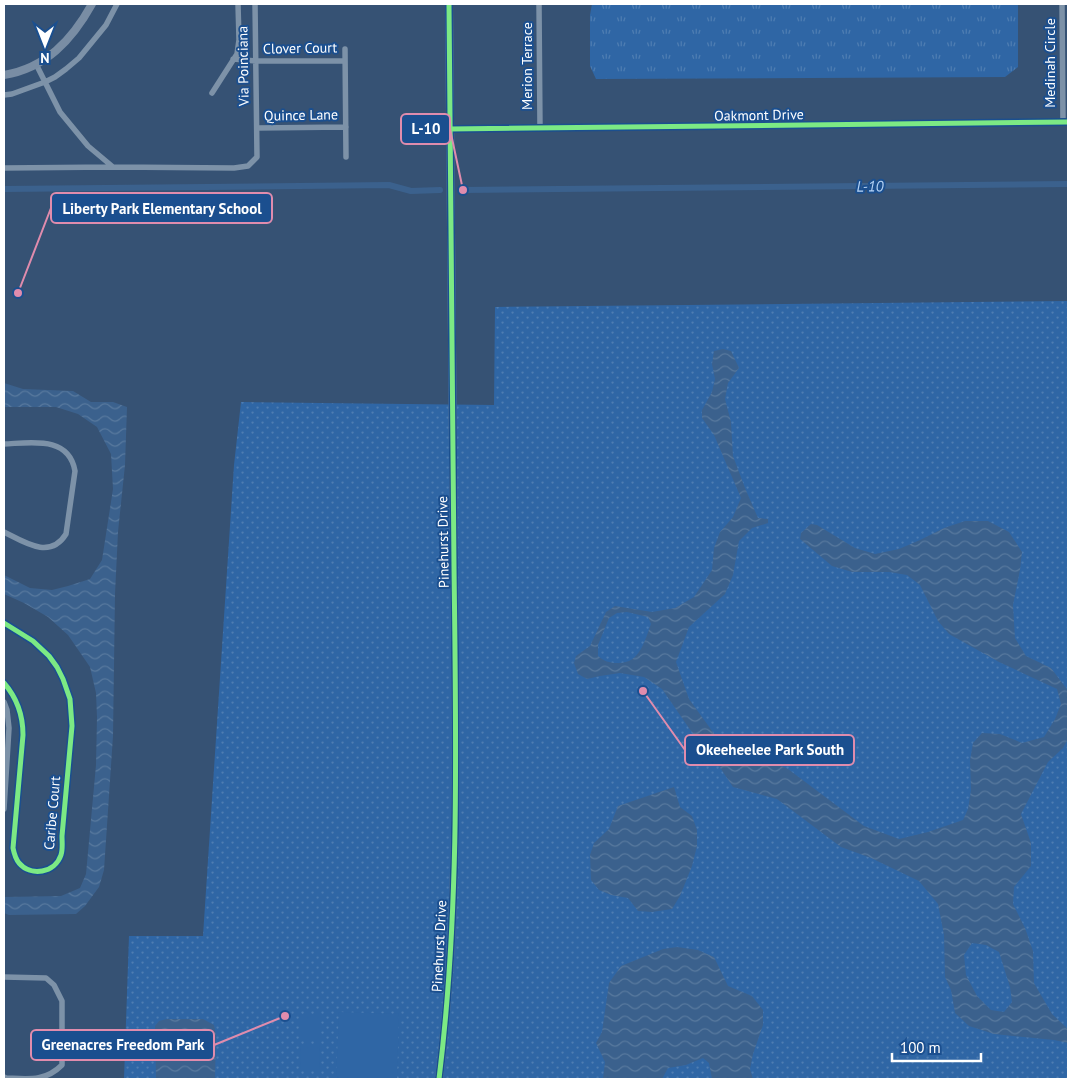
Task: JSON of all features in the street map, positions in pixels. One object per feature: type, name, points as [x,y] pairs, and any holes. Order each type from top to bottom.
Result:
[{"type":"street","points":[[4,76],[36,64],[55,52],[79,26],[92,4]]},
{"type":"street","points":[[4,95],[45,82],[55,77],[79,58],[106,26],[117,4]]},
{"type":"street","points":[[212,93],[237,54],[239,40],[238,4]]},
{"type":"street","name":"Via Poinciana","points":[[113,167],[234,168],[248,166],[257,158],[255,4]]},
{"type":"street","name":"Pinehurst Drive","points":[[439,1079],[447,1006],[452,932],[456,725],[449,4]]},
{"type":"street","name":"Merion Terrace","points":[[540,4],[540,128]]},
{"type":"street","name":"Medinah Circle","points":[[1062,4],[1066,122]]},
{"type":"street","points":[[345,49],[346,157]]},
{"type":"street","name":"Clover Court","points":[[234,59],[256,61],[345,60]]},
{"type":"street","points":[[36,64],[60,112],[88,146],[113,167]]},
{"type":"street","name":"Oakmont Drive","points":[[450,129],[1066,122]]},
{"type":"street","name":"Quince Lane","points":[[256,128],[346,127]]},
{"type":"street","points":[[4,168],[113,167]]},
{"type":"street","points":[[4,444],[52,444],[60,447],[69,455],[75,471],[66,534],[60,542],[52,546],[39,547],[4,532]]},
{"type":"street","name":"Caribe Court","points":[[4,623],[33,641],[49,656],[63,678],[70,699],[72,726],[62,850],[57,862],[50,868],[42,871],[25,868],[19,863],[13,848],[24,735],[18,705],[4,683]]},
{"type":"street","points":[[4,702],[9,728],[4,809]]},
{"type":"street","points":[[4,977],[46,978],[54,985],[62,1001],[62,1065],[46,1077],[4,1077]]},
{"type":"green space","points":[[592,4],[1018,4],[1018,67],[1005,77],[596,79],[590,66],[590,15]]},
{"type":"green space","points":[[1068,301],[1068,1079],[124,1079],[129,936],[203,936],[234,465],[241,402],[494,405],[495,307]]},
{"type":"green space","points":[[339,1012],[399,1014],[397,1079],[336,1079]]},
{"type":"green space","points":[[301,1014],[320,1014],[320,1039],[301,1039]]},
{"type":"green space","points":[[301,1044],[320,1044],[319,1069],[300,1069]]},
{"type":"water","points":[[723,349],[731,351],[739,368],[728,383],[725,399],[731,422],[733,456],[758,518],[768,519],[768,523],[752,528],[739,541],[733,575],[725,594],[689,627],[676,662],[689,699],[715,735],[752,754],[788,769],[864,826],[899,839],[928,832],[963,820],[968,809],[971,790],[970,760],[973,743],[982,733],[1000,734],[1022,743],[1044,737],[1055,719],[1061,704],[1057,689],[999,662],[949,634],[938,621],[920,585],[907,575],[889,572],[852,572],[832,566],[800,539],[801,533],[811,524],[817,525],[855,548],[875,554],[899,549],[944,528],[965,521],[988,521],[1009,532],[1022,552],[1013,605],[1015,638],[1026,656],[1051,668],[1066,688],[1068,692],[1068,739],[1063,748],[1048,762],[1021,814],[1031,843],[1031,866],[1014,887],[1013,904],[1025,928],[1033,951],[1034,983],[1052,1014],[1068,1029],[1068,1043],[994,1034],[969,1026],[955,1013],[951,990],[945,977],[944,935],[938,904],[919,881],[871,858],[841,847],[777,799],[733,787],[662,689],[644,677],[620,673],[587,679],[578,674],[574,663],[576,656],[590,646],[606,612],[615,606],[652,612],[675,608],[694,597],[712,570],[714,548],[720,532],[733,517],[741,498],[714,435],[702,418],[702,410],[712,392],[715,379],[712,364],[714,351]],"holes":[[[627,612],[648,617],[651,624],[643,645],[636,656],[625,662],[609,662],[598,656],[598,645],[609,618],[617,613]],[[972,943],[986,945],[999,952],[1010,987],[1012,1002],[1004,1012],[991,1010],[977,996],[966,975],[964,955]]]},
{"type":"water","points":[[4,383],[23,389],[73,391],[91,402],[113,402],[127,407],[125,465],[118,532],[113,736],[104,870],[99,887],[85,906],[76,914],[9,915],[4,913],[4,897],[61,896],[80,888],[86,874],[96,765],[97,717],[96,693],[90,667],[68,635],[48,617],[4,594],[4,575],[30,588],[52,590],[90,579],[102,560],[113,489],[111,454],[97,427],[78,414],[56,407],[4,407]]},
{"type":"water","points":[[674,787],[680,807],[692,816],[697,830],[697,846],[692,866],[680,896],[672,909],[652,912],[638,911],[628,898],[611,895],[599,890],[591,880],[590,855],[594,843],[609,829],[618,806]]},
{"type":"water","points":[[677,947],[698,950],[714,957],[728,986],[752,996],[763,1010],[763,1025],[750,1069],[753,1079],[712,1079],[709,1063],[703,1058],[686,1065],[668,1068],[662,1079],[603,1079],[605,1062],[596,1043],[602,1032],[609,983],[621,966],[663,949]]},
{"type":"water","points":[[167,1019],[203,1019],[214,1025],[216,1035],[215,1079],[156,1079],[155,1026],[159,1021]]},
{"type":"waterway","name":"L-10","points":[[463,190],[1068,184]]},
{"type":"waterway","name":"L-10","points":[[4,189],[389,185],[411,191],[440,190]]},
{"type":"cycle path","points":[[439,1079],[446,1015],[454,887],[456,759],[449,4]]},
{"type":"cycle path","points":[[450,129],[1068,122]]},
{"type":"cycle path","points":[[4,623],[33,641],[49,656],[63,679],[70,699],[72,726],[62,850],[54,866],[42,871],[30,870],[24,867],[18,861],[13,850],[23,728],[16,701],[4,683]]},
{"type":"place","name":"L-10","points":[[463,190]]},
{"type":"place","name":"Liberty Park Elementary School","points":[[18,293]]},
{"type":"place","name":"Okeeheelee Park South","points":[[643,691]]},
{"type":"place","name":"Greenacres Freedom Park","points":[[285,1016]]}]
